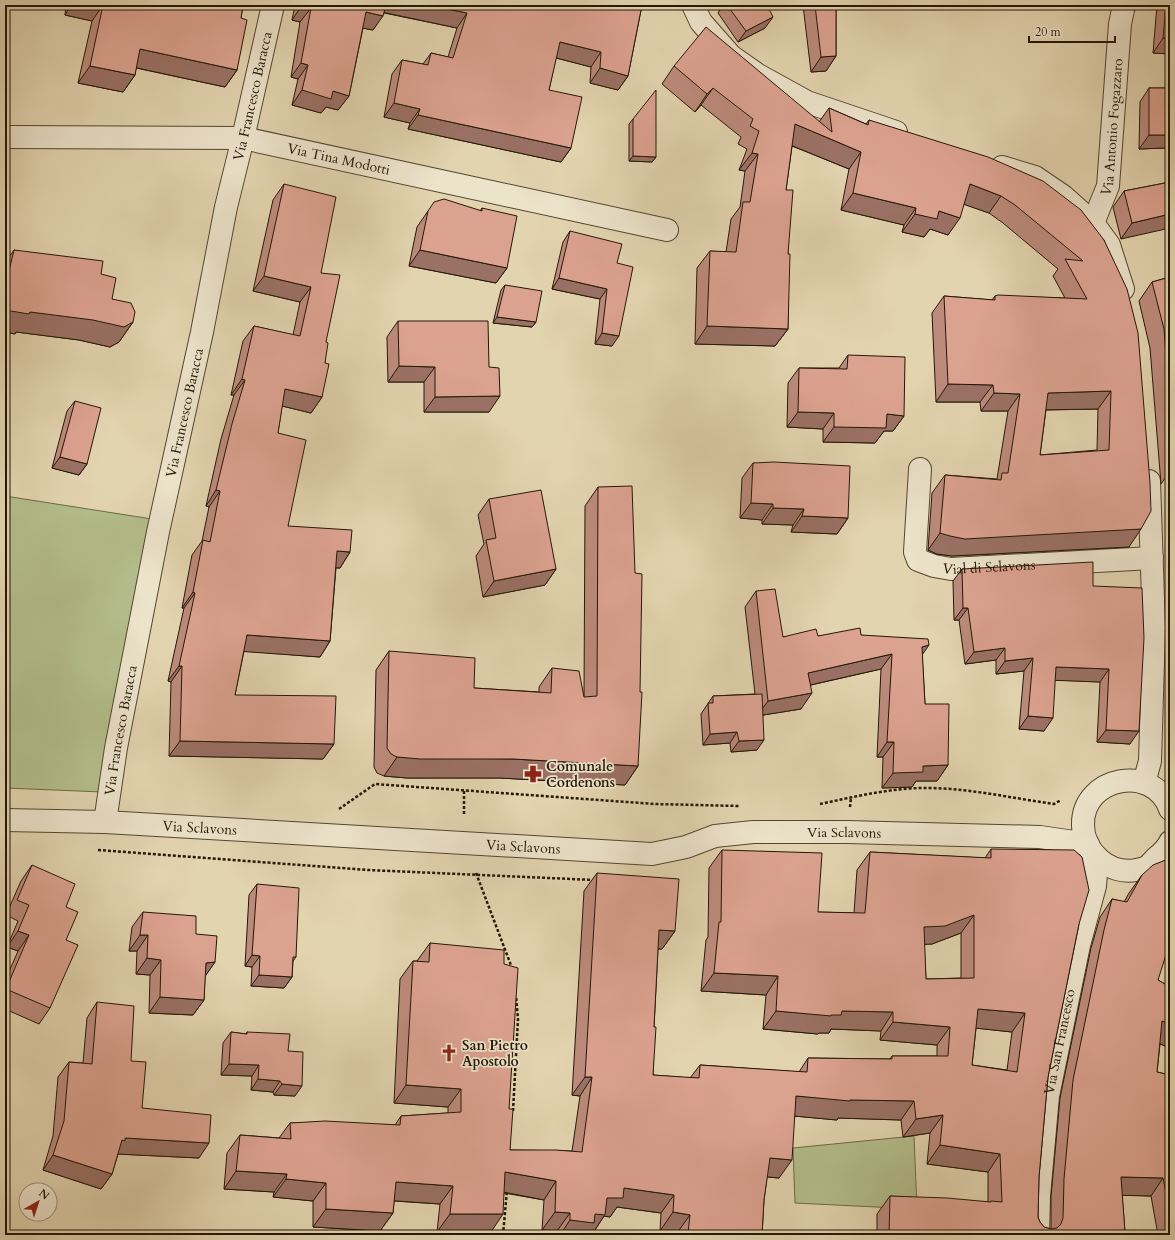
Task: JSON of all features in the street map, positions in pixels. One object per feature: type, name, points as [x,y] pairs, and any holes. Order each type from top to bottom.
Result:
[{"type":"street","name":"Via Francesco Baracca","points":[[105,822],[116,748],[158,532],[202,332],[226,207],[273,5]]},
{"type":"street","points":[[693,5],[701,22],[731,56],[758,76],[807,102],[913,137]]},
{"type":"street","name":"Via Antonio Fogazzaro","points":[[1093,223],[1108,186],[1120,24],[1124,5]]},
{"type":"street","name":"Via Tina Modotti","points":[[5,137],[243,138],[667,230]]},
{"type":"street","points":[[981,160],[1035,177],[1062,196],[1093,223],[1109,245],[1129,311]]},
{"type":"street","points":[[1144,783],[1150,761],[1154,628],[1147,461]]},
{"type":"street","name":"Vial di Sclavons","points":[[920,469],[915,552],[918,560],[934,566],[951,569],[1152,558]]},
{"type":"street","points":[[1169,846],[1145,868],[1129,871],[1114,869],[1101,862],[1089,848],[1084,839],[1082,824],[1085,810],[1092,797],[1103,787],[1116,782],[1130,780],[1144,783],[1158,791],[1168,803],[1170,809]]},
{"type":"street","name":"Via Sclavons","points":[[1040,837],[1084,816]]},
{"type":"street","name":"Via Sclavons","points":[[5,820],[105,822],[652,854],[686,847],[715,836],[753,832],[843,832],[1040,837],[1089,848]]},
{"type":"street","name":"Via San Francesco","points":[[1038,1235],[1039,1196],[1048,1096],[1079,945],[1095,886],[1096,873],[1089,848]]},
{"type":"path","points":[[337,810],[375,784],[655,804],[740,806]]},
{"type":"path","points":[[817,805],[876,792],[920,788],[959,790],[1054,804],[1064,797]]},
{"type":"path","points":[[91,849],[368,870],[476,874],[514,974]]},
{"type":"path","points":[[512,1118],[518,1019],[515,989]]},
{"type":"path","points":[[503,1235],[507,1188]]},
{"type":"green space","points":[[5,496],[152,519],[103,792],[5,788]]},
{"type":"green space","points":[[914,1136],[917,1209],[795,1203],[793,1148]]},
{"type":"building","points":[[103,5],[243,5],[241,18],[247,20],[237,70],[140,49],[135,75],[90,66]]},
{"type":"building","points":[[302,5],[386,5],[383,16],[366,12],[349,96],[333,91],[331,99],[302,90],[308,65],[301,63],[311,8]]},
{"type":"building","points":[[427,5],[642,5],[628,76],[600,68],[601,52],[560,42],[549,90],[582,97],[571,148],[418,115],[420,109],[394,103],[402,60],[428,65],[431,53],[453,58],[467,13]]},
{"type":"building","points":[[727,5],[767,5],[773,17],[746,31]]},
{"type":"building","points":[[815,5],[836,5],[836,56],[821,57]]},
{"type":"building","points":[[1166,5],[1170,5],[1170,38],[1163,38]]},
{"type":"building","points":[[706,27],[832,132],[829,108],[868,125],[869,120],[988,157],[1043,181],[1081,210],[1104,240],[1127,289],[1138,333],[1151,511],[1141,529],[965,539],[940,533],[945,475],[1001,480],[1002,473],[1008,473],[1020,394],[994,393],[993,385],[948,384],[944,296],[995,300],[995,296],[998,295],[1087,299],[1065,259],[1083,261],[1015,205],[1001,196],[970,184],[960,218],[939,211],[937,219],[915,214],[916,208],[853,193],[861,152],[795,124],[786,190],[793,190],[788,254],[790,254],[788,329],[707,326],[710,251],[736,252],[743,202],[750,202],[758,154],[752,153],[759,131],[750,126],[753,119],[713,88],[707,94],[674,66]],"holes":[[[1111,391],[1109,450],[1040,455],[1048,393]]]},
{"type":"building","points":[[1149,88],[1170,88],[1170,135],[1149,135]]},
{"type":"building","points":[[656,90],[656,157],[633,156],[633,119]]},
{"type":"building","points":[[1170,182],[1170,214],[1132,223],[1124,191]]},
{"type":"building","points":[[284,184],[336,197],[321,273],[340,275],[326,342],[328,343],[325,363],[329,364],[322,397],[285,389],[278,433],[306,440],[288,526],[352,530],[350,552],[337,551],[330,641],[247,635],[235,695],[336,696],[334,744],[180,741],[182,666],[179,666],[195,593],[193,592],[203,540],[210,542],[220,491],[216,490],[232,424],[245,380],[242,379],[254,326],[300,336],[311,287],[264,276]]},
{"type":"building","points":[[444,199],[482,211],[482,208],[517,216],[507,268],[420,250],[428,211],[434,202]]},
{"type":"building","points":[[570,231],[622,244],[617,263],[633,267],[619,336],[602,333],[607,289],[559,278]]},
{"type":"building","points":[[14,250],[103,261],[101,274],[116,278],[112,299],[131,303],[135,312],[133,322],[124,327],[93,320],[30,312],[29,314],[5,310],[5,288]]},
{"type":"building","points":[[1170,277],[1170,409],[1164,329],[1152,282]]},
{"type":"building","points":[[505,285],[542,291],[536,322],[497,317]]},
{"type":"building","points":[[398,321],[488,321],[489,367],[499,368],[500,396],[435,397],[435,367],[399,366]]},
{"type":"building","points":[[848,355],[905,357],[904,416],[887,414],[886,428],[834,427],[834,413],[798,412],[799,368],[847,369]]},
{"type":"building","points":[[75,401],[101,408],[87,464],[60,457]]},
{"type":"building","points":[[774,462],[850,466],[848,518],[802,516],[804,509],[773,508],[773,504],[751,503],[753,463]]},
{"type":"building","points":[[632,486],[635,573],[642,574],[640,692],[642,692],[638,766],[513,759],[420,759],[397,757],[391,754],[387,748],[389,651],[475,658],[474,688],[551,693],[552,668],[579,671],[584,697],[597,696],[598,487]]},
{"type":"building","points":[[541,490],[556,569],[494,581],[486,540],[496,538],[489,499]]},
{"type":"building","points":[[1093,562],[1093,586],[1142,588],[1144,638],[1139,731],[1106,730],[1109,669],[1056,667],[1053,718],[1028,716],[1033,658],[1005,661],[1005,648],[974,652],[968,608],[963,608],[962,569]]},
{"type":"building","points":[[775,589],[783,637],[816,629],[818,636],[860,628],[861,635],[928,639],[929,645],[922,647],[925,704],[949,704],[948,765],[923,766],[923,772],[893,773],[894,742],[887,742],[892,654],[808,673],[812,693],[768,701],[756,591]]},
{"type":"building","points":[[762,694],[764,740],[739,741],[737,732],[710,734],[708,703],[713,703],[713,696]]},
{"type":"building","points":[[991,849],[1074,850],[1082,857],[1089,890],[1079,924],[1048,1077],[1039,1177],[1038,1217],[1044,1227],[1051,1229],[1057,1228],[1061,1224],[1063,1218],[1064,1179],[1073,1080],[1104,930],[1112,899],[1127,902],[1142,875],[1153,865],[1170,859],[1170,942],[1158,980],[1170,987],[1170,1024],[1162,1021],[1157,1072],[1170,1075],[1170,1214],[1163,1178],[1121,1177],[1125,1232],[1092,1235],[889,1235],[890,1196],[1002,1202],[1000,1154],[940,1145],[943,1115],[916,1119],[914,1101],[850,1101],[796,1096],[792,1160],[770,1158],[764,1200],[762,1235],[688,1233],[690,1215],[673,1212],[674,1195],[624,1188],[623,1198],[607,1198],[605,1215],[595,1214],[594,1223],[570,1220],[570,1213],[555,1212],[556,1181],[505,1172],[503,1214],[450,1214],[453,1186],[396,1182],[393,1213],[326,1209],[326,1183],[286,1179],[287,1174],[236,1171],[240,1135],[291,1139],[290,1123],[325,1121],[400,1125],[401,1116],[461,1112],[461,1089],[406,1085],[413,961],[429,962],[430,943],[504,950],[504,964],[518,968],[509,1109],[513,1109],[510,1150],[556,1150],[582,1152],[592,1077],[585,1077],[597,873],[679,879],[675,931],[659,930],[653,1075],[699,1078],[700,1065],[807,1072],[808,1058],[892,1059],[892,1056],[948,1056],[950,1027],[893,1022],[893,1012],[842,1011],[841,1015],[831,1016],[776,1011],[778,976],[714,973],[719,922],[721,922],[722,850],[822,853],[818,912],[865,913],[870,852],[991,858]],"holes":[[[974,915],[974,978],[926,979],[924,927],[945,926]],[[978,1009],[1025,1013],[1017,1072],[972,1065]]]},
{"type":"building","points":[[32,865],[75,884],[66,907],[78,912],[66,940],[78,945],[50,1008],[6,989],[29,935],[18,931],[29,905],[17,900]]},
{"type":"building","points":[[257,884],[299,888],[296,957],[293,957],[292,977],[259,975],[260,956],[252,955]]},
{"type":"building","points":[[143,912],[196,916],[196,934],[217,936],[215,962],[206,963],[204,1000],[160,997],[161,960],[147,958],[148,935],[140,935]]},
{"type":"building","points":[[97,1002],[134,1006],[131,1061],[146,1062],[142,1108],[211,1115],[209,1143],[125,1138],[125,1141],[122,1140],[112,1174],[53,1155],[64,1121],[69,1062],[92,1064]]},
{"type":"building","points":[[231,1032],[247,1034],[247,1032],[290,1034],[288,1051],[303,1052],[302,1086],[282,1084],[280,1081],[258,1079],[259,1065],[229,1064]]},
{"type":"place","name":"Comunale Cordenons","points":[[533,774]]},
{"type":"place","name":"San Pietro Apostolo","points":[[449,1053]]}]
